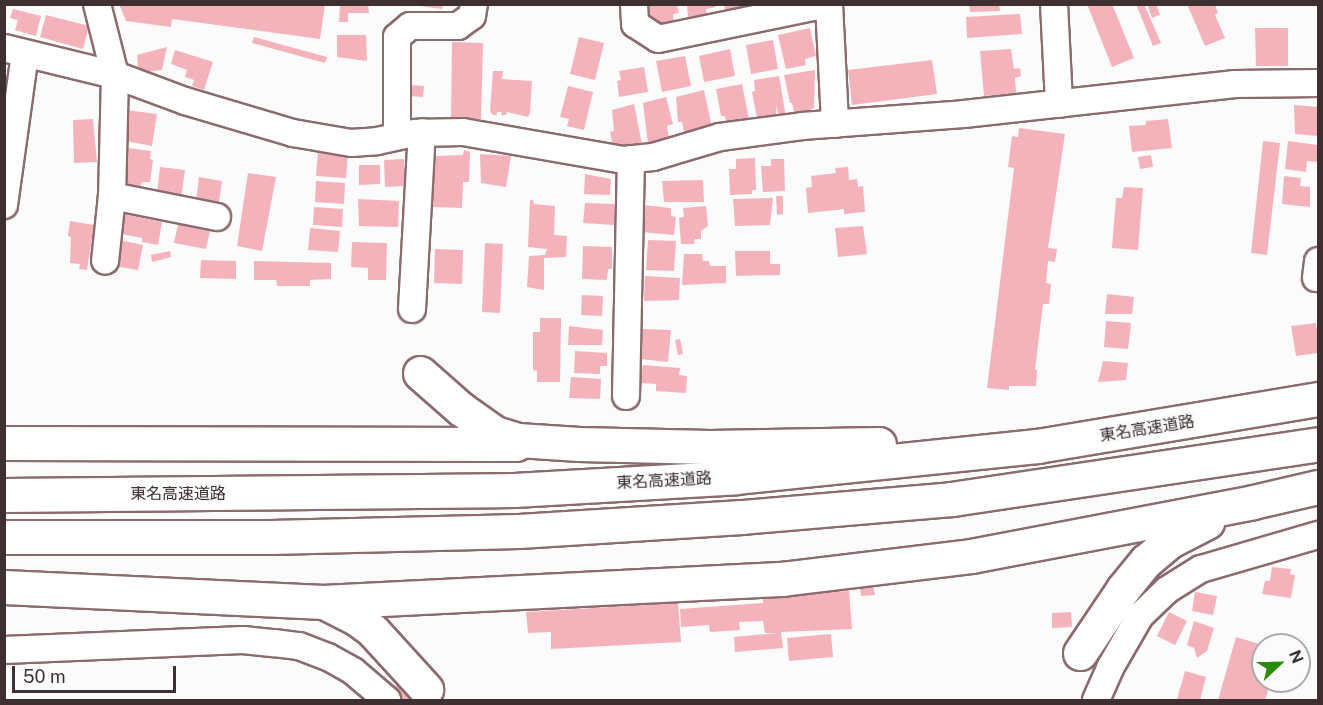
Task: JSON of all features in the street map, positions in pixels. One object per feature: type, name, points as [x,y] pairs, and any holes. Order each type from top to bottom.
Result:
[{"type":"highway","points":[[420,373],[461,409],[495,433],[518,440],[579,444]]},
{"type":"highway","name":"東名高速道路","points":[[4,495],[514,490],[737,477],[923,459],[1144,430],[1318,399]]},
{"type":"highway","points":[[4,443],[579,444],[710,447],[1064,437],[1144,430]]},
{"type":"highway","points":[[4,537],[270,537],[519,531],[742,517],[952,499],[1318,444]]},
{"type":"highway","points":[[4,587],[324,602],[783,579],[971,556],[1318,488]]},
{"type":"highway","points":[[1080,653],[1123,589],[1146,561],[1170,541],[1218,517],[1318,488]]},
{"type":"highway","points":[[324,602],[356,618],[373,631],[426,689]]},
{"type":"street","points":[[97,4],[115,75],[112,196],[105,261]]},
{"type":"street","points":[[397,136],[397,38],[410,26],[458,26],[472,16],[474,4]]},
{"type":"street","points":[[634,4],[634,24],[658,39],[828,4],[835,124]]},
{"type":"street","points":[[1054,4],[1059,104]]},
{"type":"street","points":[[4,205],[15,50],[115,75],[185,101],[293,133],[351,143],[422,132],[463,132],[554,149],[631,159],[653,157],[720,137],[835,124],[1059,104],[1235,84],[1318,83]]},
{"type":"street","points":[[412,309],[422,132]]},
{"type":"street","points":[[626,396],[631,159]]},
{"type":"street","points":[[112,196],[217,217]]},
{"type":"street","points":[[1096,700],[1110,668],[1140,616],[1182,578],[1209,566],[1318,534]]},
{"type":"street","points":[[4,650],[221,640],[274,642],[299,646],[328,657],[353,671],[387,700]]},
{"type":"building","points":[[119,4],[325,4],[320,39],[172,19],[171,27],[126,21]]},
{"type":"building","points":[[340,4],[368,4],[369,13],[348,13],[348,22],[339,22]]},
{"type":"building","points":[[405,4],[443,4],[442,9]]},
{"type":"building","points":[[647,4],[677,4],[679,13],[673,14],[674,23],[652,28]]},
{"type":"building","points":[[687,4],[716,4],[716,7],[706,9],[707,15],[688,17]]},
{"type":"building","points":[[724,4],[748,4],[749,11],[726,15]]},
{"type":"building","points":[[969,4],[999,4],[1000,11],[970,12]]},
{"type":"building","points":[[1087,4],[1112,4],[1134,58],[1112,67]]},
{"type":"building","points":[[1136,4],[1144,4],[1161,43],[1153,46]]},
{"type":"building","points":[[1147,4],[1156,4],[1160,15],[1152,18]]},
{"type":"building","points":[[1187,4],[1215,5],[1218,13],[1215,15],[1225,38],[1205,46]]},
{"type":"building","points":[[13,9],[41,16],[36,36],[15,30],[18,20],[10,18]]},
{"type":"building","points":[[1020,14],[1022,34],[967,38],[966,17]]},
{"type":"building","points":[[46,15],[89,26],[83,49],[40,37]]},
{"type":"building","points":[[810,28],[816,56],[805,59],[806,65],[786,69],[778,35]]},
{"type":"building","points":[[1255,28],[1288,28],[1288,66],[1256,66]]},
{"type":"building","points":[[337,35],[366,35],[367,61],[337,57]]},
{"type":"building","points":[[254,37],[327,57],[325,63],[252,43]]},
{"type":"building","points":[[579,37],[604,43],[595,80],[570,74]]},
{"type":"building","points":[[773,40],[778,69],[751,74],[746,45]]},
{"type":"building","points":[[452,42],[483,43],[481,119],[451,118]]},
{"type":"building","points":[[167,47],[162,70],[145,72],[138,68],[137,55]]},
{"type":"building","points":[[730,49],[735,76],[704,82],[699,56]]},
{"type":"building","points":[[1011,49],[1014,69],[1020,68],[1021,76],[1015,78],[1016,93],[984,96],[980,51]]},
{"type":"building","points":[[175,50],[213,62],[204,90],[192,86],[194,80],[185,77],[187,70],[171,64]]},
{"type":"building","points":[[685,56],[691,86],[662,92],[656,61]]},
{"type":"building","points":[[932,60],[937,94],[852,105],[848,70]]},
{"type":"building","points":[[644,67],[648,92],[619,97],[617,81],[621,80],[619,71]]},
{"type":"building","points":[[815,70],[814,108],[811,109],[811,113],[795,116],[784,75]]},
{"type":"building","points":[[493,71],[503,71],[502,79],[532,81],[528,117],[507,112],[506,115],[497,112],[497,115],[493,115],[490,111]]},
{"type":"building","points":[[779,76],[786,117],[779,118],[776,105],[776,115],[757,118],[752,92],[755,91],[754,80]]},
{"type":"building","points":[[742,84],[750,124],[727,126],[725,116],[721,116],[716,89]]},
{"type":"building","points":[[409,85],[424,86],[423,97],[408,96]]},
{"type":"building","points":[[568,86],[593,92],[584,130],[567,126],[569,119],[560,117]]},
{"type":"building","points":[[704,90],[712,128],[684,132],[682,122],[678,122],[676,97]]},
{"type":"building","points":[[666,97],[673,124],[667,126],[669,138],[648,144],[643,103]]},
{"type":"building","points":[[634,104],[642,144],[627,147],[625,144],[613,146],[610,132],[614,131],[612,110]]},
{"type":"building","points":[[1294,105],[1318,107],[1318,136],[1295,134]]},
{"type":"building","points":[[126,110],[157,114],[152,146],[121,140]]},
{"type":"building","points":[[93,119],[97,162],[74,163],[73,120]]},
{"type":"building","points":[[1168,119],[1172,148],[1132,152],[1129,126],[1146,125],[1146,121]]},
{"type":"building","points":[[1019,128],[1065,134],[1048,248],[1057,249],[1055,262],[1048,261],[1046,283],[1051,284],[1049,304],[1043,304],[1035,370],[1037,370],[1036,386],[1009,386],[1009,390],[987,388],[1014,168],[1008,167],[1012,136],[1018,137]]},
{"type":"building","points":[[1263,141],[1280,143],[1267,255],[1251,253]]},
{"type":"building","points":[[1288,141],[1318,145],[1318,162],[1307,161],[1306,172],[1285,169]]},
{"type":"building","points":[[127,148],[151,151],[150,159],[153,160],[150,182],[142,182],[140,188],[119,185],[124,152]]},
{"type":"building","points":[[464,150],[470,152],[469,182],[463,182],[462,208],[432,207],[436,156],[463,155]]},
{"type":"building","points":[[318,151],[348,154],[346,178],[316,176]]},
{"type":"building","points":[[480,154],[511,156],[506,187],[481,183]]},
{"type":"building","points":[[1151,155],[1153,167],[1140,169],[1138,157]]},
{"type":"building","points":[[755,158],[756,190],[752,190],[752,194],[730,195],[729,169],[736,169],[736,159]]},
{"type":"building","points":[[404,159],[405,186],[385,187],[384,160]]},
{"type":"building","points":[[771,159],[784,159],[785,191],[763,192],[761,166],[771,166]]},
{"type":"building","points":[[359,165],[380,165],[380,184],[359,185]]},
{"type":"building","points":[[160,167],[185,170],[181,198],[157,194]]},
{"type":"building","points":[[848,167],[849,180],[857,179],[858,187],[863,186],[865,212],[844,214],[844,209],[808,213],[806,188],[812,187],[811,176],[836,173],[835,168]]},
{"type":"building","points":[[248,173],[276,177],[262,251],[237,246]]},
{"type":"building","points":[[585,174],[611,179],[610,195],[584,194]]},
{"type":"building","points":[[1284,176],[1301,178],[1300,186],[1310,187],[1310,207],[1282,204]]},
{"type":"building","points":[[199,177],[222,181],[218,208],[196,203]]},
{"type":"building","points":[[703,180],[704,202],[664,202],[662,181]]},
{"type":"building","points":[[316,181],[345,183],[344,204],[315,202]]},
{"type":"building","points":[[1124,187],[1143,188],[1138,250],[1112,248],[1116,198],[1122,198]]},
{"type":"building","points":[[776,196],[783,196],[783,214],[777,215]]},
{"type":"building","points":[[773,198],[770,225],[735,226],[733,199]]},
{"type":"building","points":[[358,199],[399,201],[398,227],[359,226]]},
{"type":"building","points":[[530,200],[533,200],[534,204],[555,206],[554,235],[567,236],[566,257],[544,258],[544,290],[527,287],[529,256],[545,255],[547,249],[528,247]]},
{"type":"building","points":[[585,203],[616,204],[614,225],[583,223]]},
{"type":"building","points":[[643,205],[671,208],[671,216],[676,217],[674,235],[642,232]]},
{"type":"building","points":[[706,206],[708,226],[701,231],[701,239],[695,239],[694,244],[681,244],[679,218],[684,217],[683,208]]},
{"type":"building","points":[[314,207],[343,209],[342,227],[313,225]]},
{"type":"building","points":[[117,213],[162,222],[158,245],[142,242],[142,238],[121,234],[123,223],[116,222]]},
{"type":"building","points":[[70,221],[94,225],[87,270],[79,269],[80,264],[70,263],[71,237],[68,236]]},
{"type":"building","points":[[178,224],[210,231],[206,249],[174,243]]},
{"type":"building","points":[[863,226],[867,254],[838,257],[835,228]]},
{"type":"building","points":[[310,228],[340,231],[338,252],[308,250]]},
{"type":"building","points":[[119,240],[143,245],[138,270],[114,266]]},
{"type":"building","points":[[648,240],[676,241],[674,271],[646,270]]},
{"type":"building","points":[[352,242],[387,243],[386,280],[368,280],[368,268],[351,267]]},
{"type":"building","points":[[485,243],[503,244],[500,313],[482,312]]},
{"type":"building","points":[[583,246],[612,247],[612,269],[608,269],[607,280],[582,279]]},
{"type":"building","points":[[435,249],[463,250],[462,284],[434,283]]},
{"type":"building","points":[[170,251],[171,257],[152,262],[151,255]]},
{"type":"building","points":[[735,251],[770,251],[770,264],[780,264],[780,275],[736,276]]},
{"type":"building","points":[[684,254],[702,254],[703,261],[709,261],[710,266],[726,266],[726,283],[682,285]]},
{"type":"building","points":[[201,260],[236,261],[236,279],[200,278]]},
{"type":"building","points":[[254,261],[331,263],[331,279],[310,280],[310,286],[277,286],[276,280],[254,280]]},
{"type":"building","points":[[645,276],[680,278],[679,300],[644,301]]},
{"type":"building","points":[[1107,294],[1134,297],[1132,314],[1105,314]]},
{"type":"building","points":[[582,295],[603,296],[602,316],[581,315]]},
{"type":"building","points":[[540,318],[561,318],[560,382],[537,382],[537,371],[533,370],[533,332],[540,332]]},
{"type":"building","points":[[1106,321],[1131,323],[1128,349],[1104,347]]},
{"type":"building","points":[[1316,323],[1318,353],[1296,356],[1291,326]]},
{"type":"building","points":[[569,326],[603,330],[602,345],[568,345]]},
{"type":"building","points":[[643,329],[671,330],[668,362],[640,359]]},
{"type":"building","points":[[680,339],[683,354],[678,355],[675,340]]},
{"type":"building","points":[[575,351],[607,353],[607,366],[600,366],[600,374],[574,373]]},
{"type":"building","points":[[1103,361],[1128,363],[1126,380],[1098,382]]},
{"type":"building","points":[[643,365],[680,368],[679,375],[687,376],[686,393],[656,391],[656,384],[640,383]]},
{"type":"building","points":[[571,377],[601,379],[600,399],[569,398]]},
{"type":"building","points":[[1272,567],[1291,569],[1290,574],[1295,575],[1291,598],[1262,594],[1265,581],[1270,581]]},
{"type":"building","points":[[873,586],[875,595],[861,596],[860,588]]},
{"type":"building","points":[[849,591],[852,629],[781,632],[783,648],[735,652],[734,637],[779,633],[765,633],[763,621],[739,622],[740,630],[710,632],[709,625],[681,627],[680,609],[763,603],[763,597]]},
{"type":"building","points":[[1195,592],[1217,596],[1213,615],[1192,611]]},
{"type":"building","points":[[678,603],[681,642],[551,649],[551,632],[528,633],[526,612]]},
{"type":"building","points":[[1071,612],[1072,627],[1052,628],[1052,613]]},
{"type":"building","points":[[1169,612],[1187,621],[1175,645],[1157,636]]},
{"type":"building","points":[[1194,621],[1214,628],[1207,651],[1197,658],[1194,648],[1187,645]]},
{"type":"building","points":[[831,634],[833,657],[789,661],[787,638]]},
{"type":"building","points":[[1236,637],[1251,641],[1251,693],[1267,693],[1265,700],[1218,700]]},
{"type":"building","points":[[1185,671],[1206,677],[1200,700],[1177,699]]},
{"type":"building","points":[[400,682],[419,700],[397,700],[389,693]]}]
